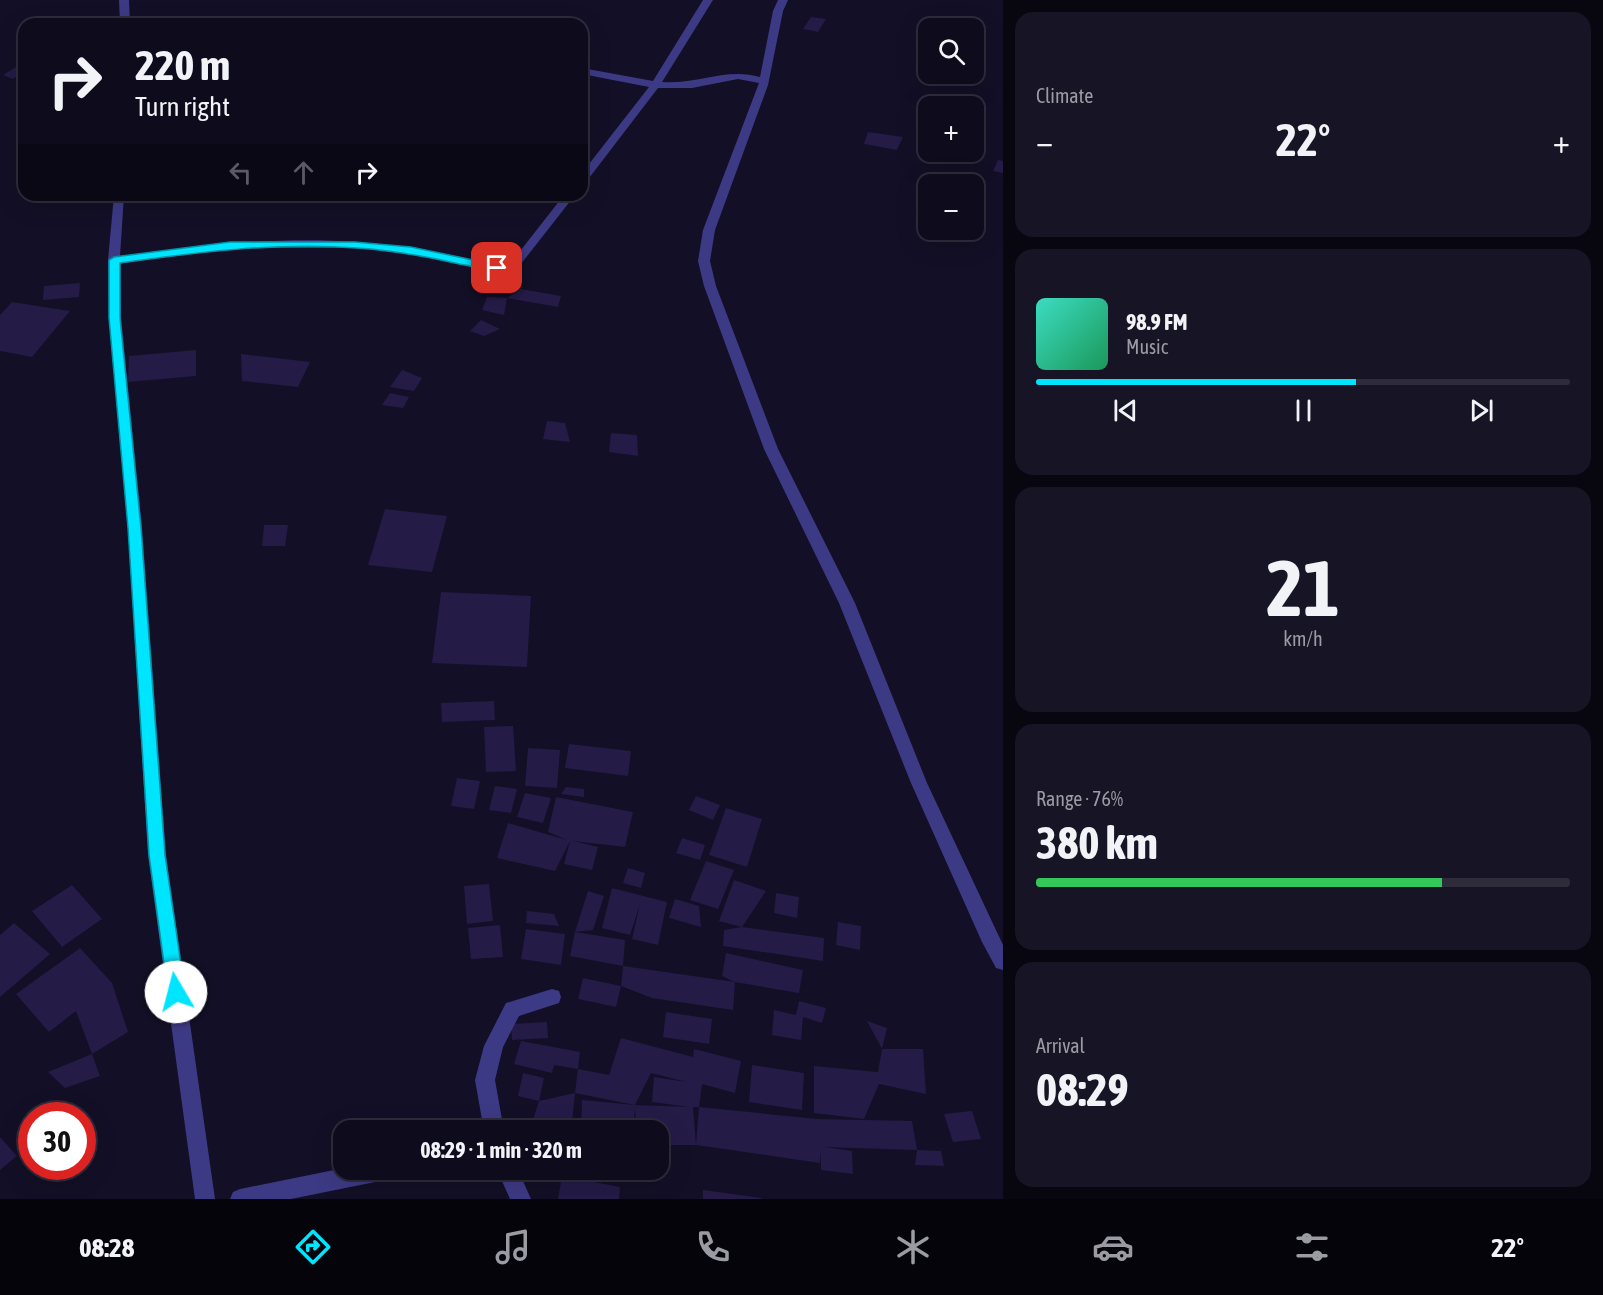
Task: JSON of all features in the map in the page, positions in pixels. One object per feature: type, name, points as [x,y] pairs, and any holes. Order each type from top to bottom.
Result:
[{"type":"street","points":[[124,0],[125,18]]},
{"type":"street","points":[[588,172],[656,85],[708,0]]},
{"type":"street","points":[[783,0],[778,12],[763,81],[709,230],[704,261],[771,449],[847,603],[919,783],[991,942],[1003,962]]},
{"type":"street","points":[[588,72],[656,85],[689,86],[735,75],[763,81]]},
{"type":"street","points":[[119,201],[114,260],[115,318],[135,528],[157,855],[205,1199]]},
{"type":"street","points":[[114,260],[230,245],[355,245],[411,250],[497,268],[513,267],[565,201]]},
{"type":"street","points":[[492,1120],[485,1080],[494,1046],[513,1009],[552,998]]},
{"type":"street","points":[[240,1199],[335,1180]]},
{"type":"street","points":[[512,1180],[521,1199]]},
{"type":"building","points":[[811,17],[826,19],[818,32],[803,29]]},
{"type":"building","points":[[18,66],[18,75],[13,79],[3,75]]},
{"type":"building","points":[[868,132],[903,137],[897,150],[864,144]]},
{"type":"building","points":[[998,160],[1003,161],[1003,173],[993,171]]},
{"type":"building","points":[[80,283],[79,297],[43,300],[44,286]]},
{"type":"building","points":[[521,289],[561,296],[558,307],[507,298]]},
{"type":"building","points":[[487,297],[507,298],[504,315],[482,310]]},
{"type":"building","points":[[12,302],[70,311],[32,357],[0,351],[0,315]]},
{"type":"building","points":[[481,320],[500,329],[484,336],[470,331]]},
{"type":"building","points":[[196,350],[196,376],[128,382],[129,356]]},
{"type":"building","points":[[241,354],[310,362],[298,387],[242,381]]},
{"type":"building","points":[[402,370],[422,378],[414,391],[390,387]]},
{"type":"building","points":[[390,393],[409,397],[403,408],[382,405]]},
{"type":"building","points":[[547,421],[565,423],[570,442],[543,439]]},
{"type":"building","points":[[611,433],[637,435],[638,456],[609,452]]},
{"type":"building","points":[[385,509],[447,516],[432,572],[368,565]]},
{"type":"building","points":[[264,525],[288,525],[285,546],[262,546]]},
{"type":"building","points":[[441,592],[531,596],[527,667],[432,663]]},
{"type":"building","points":[[494,701],[495,720],[442,722],[441,703]]},
{"type":"building","points":[[513,726],[516,771],[486,772],[484,727]]},
{"type":"building","points":[[569,744],[631,751],[628,776],[565,768]]},
{"type":"building","points":[[528,748],[560,750],[557,788],[525,786]]},
{"type":"building","points":[[457,778],[480,781],[474,809],[451,806]]},
{"type":"building","points":[[495,786],[517,789],[511,813],[489,810]]},
{"type":"building","points":[[566,787],[584,789],[584,797],[561,794]]},
{"type":"building","points":[[525,793],[551,798],[543,823],[517,817]]},
{"type":"building","points":[[696,796],[720,805],[713,820],[689,810]]},
{"type":"building","points":[[556,797],[633,812],[625,847],[573,841],[598,847],[592,870],[564,864],[570,841],[555,871],[497,858],[508,823],[567,840],[548,832]]},
{"type":"building","points":[[726,808],[762,819],[747,867],[709,855]]},
{"type":"building","points":[[682,838],[705,845],[700,860],[676,853]]},
{"type":"building","points":[[706,861],[734,870],[718,909],[690,900]]},
{"type":"building","points":[[628,868],[645,873],[641,888],[623,883]]},
{"type":"building","points":[[734,880],[766,891],[742,927],[719,921]]},
{"type":"building","points":[[489,884],[493,921],[467,924],[464,886]]},
{"type":"building","points":[[72,885],[102,919],[62,947],[32,911]]},
{"type":"building","points":[[612,888],[667,902],[658,945],[632,939],[640,904],[630,935],[602,928]]},
{"type":"building","points":[[588,891],[604,896],[593,930],[575,932]]},
{"type":"building","points":[[776,893],[799,897],[797,918],[774,913]]},
{"type":"building","points":[[675,899],[699,906],[701,927],[669,918]]},
{"type":"building","points":[[527,911],[554,914],[559,926],[526,923]]},
{"type":"building","points":[[838,922],[861,926],[860,950],[836,945]]},
{"type":"building","points":[[14,923],[50,954],[0,997],[0,935]]},
{"type":"building","points":[[500,925],[503,957],[471,959],[468,928]]},
{"type":"building","points":[[742,927],[824,938],[823,961],[723,946],[724,930]]},
{"type":"building","points":[[526,929],[565,934],[561,965],[521,959]]},
{"type":"building","points":[[575,932],[625,940],[623,966],[570,956]]},
{"type":"building","points":[[80,948],[112,983],[128,1032],[92,1054],[76,1011],[49,1032],[16,994]]},
{"type":"building","points":[[726,953],[803,970],[799,993],[735,982],[722,976]]},
{"type":"building","points":[[623,966],[735,982],[733,1010],[652,998],[621,986]]},
{"type":"building","points":[[583,978],[621,986],[616,1007],[578,999]]},
{"type":"building","points":[[799,1001],[826,1008],[822,1023],[803,1017],[801,1040],[772,1035],[774,1010],[796,1015]]},
{"type":"building","points":[[666,1012],[712,1019],[709,1044],[663,1037]]},
{"type":"building","points":[[867,1021],[887,1028],[882,1049]]},
{"type":"building","points":[[547,1022],[548,1038],[512,1040],[511,1024]]},
{"type":"building","points":[[621,1038],[693,1057],[694,1049],[741,1061],[735,1093],[702,1084],[699,1107],[693,1107],[696,1145],[669,1145],[669,1120],[636,1120],[635,1108],[634,1120],[581,1120],[582,1100],[635,1105],[575,1093],[578,1069],[609,1075]],"holes":[[[651,1073],[687,1082],[654,1077],[652,1102],[689,1107],[635,1105]]]},
{"type":"building","points":[[521,1041],[580,1052],[578,1069],[554,1065],[552,1073],[514,1064]]},
{"type":"building","points":[[882,1049],[923,1049],[926,1094],[879,1084],[864,1119],[814,1113],[814,1066],[878,1072]]},
{"type":"building","points":[[92,1054],[100,1076],[65,1088],[48,1072]]},
{"type":"building","points":[[752,1065],[804,1073],[802,1110],[749,1102]]},
{"type":"building","points":[[523,1073],[544,1078],[539,1101],[518,1096]]},
{"type":"building","points":[[575,1093],[572,1120],[533,1120],[539,1101]]},
{"type":"building","points":[[699,1107],[817,1119],[912,1121],[917,1150],[824,1147],[852,1151],[853,1174],[821,1170],[821,1151],[820,1163],[696,1145]]},
{"type":"building","points":[[972,1111],[981,1139],[953,1142],[944,1114]]},
{"type":"building","points":[[0,1137],[17,1156],[0,1170]]},
{"type":"building","points":[[917,1150],[941,1151],[944,1166],[915,1165]]},
{"type":"building","points":[[561,1180],[583,1180],[620,1187],[619,1199],[558,1199]]},
{"type":"building","points":[[703,1190],[762,1198],[703,1199]]},
{"type":"route","points":[[176,992],[157,855],[135,528],[115,318],[114,260],[230,245],[355,245],[411,250],[497,268]]}]
